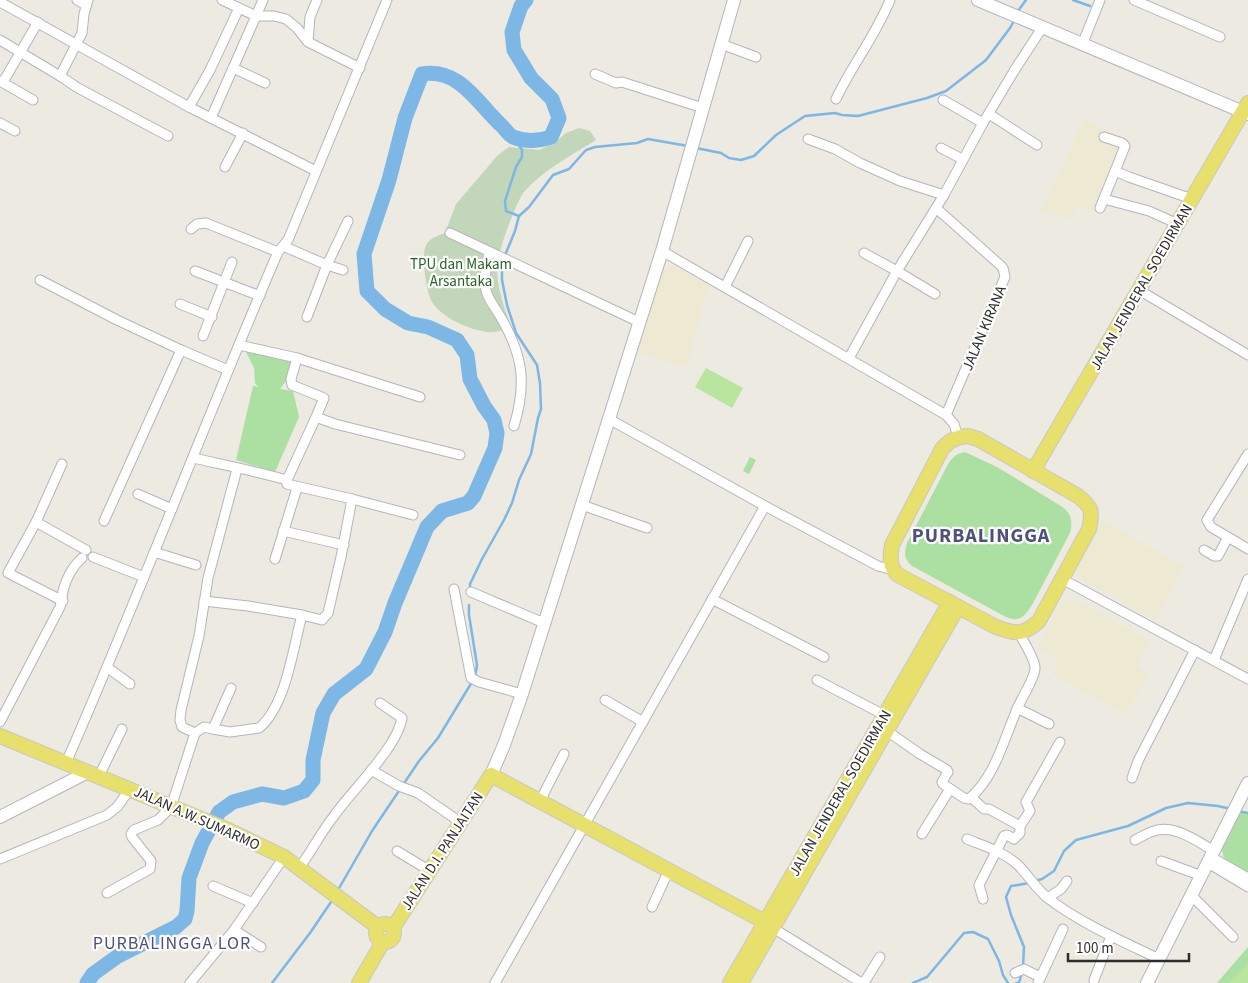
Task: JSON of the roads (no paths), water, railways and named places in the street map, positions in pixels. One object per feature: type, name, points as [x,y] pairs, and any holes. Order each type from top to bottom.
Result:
[{"type":"main road","name":"JALAN JENDERAL SOEDIRMAN","points":[[1033,471],[1246,110]]},
{"type":"main road","points":[[968,436],[978,439],[1078,496],[1087,503],[1091,510],[1092,517],[1089,529],[1039,622],[1030,630],[1019,633],[996,627],[898,575],[893,570],[890,556],[892,545],[942,449],[949,441],[958,437],[968,436]]},
{"type":"main road","name":"JALAN JENDERAL SOEDIRMAN","points":[[741,983],[769,925],[884,715],[954,604]]},
{"type":"main road","name":"JALAN JENDERAL SOEDIRMAN","points":[[730,983],[769,925],[886,731],[954,604]]},
{"type":"main road","name":"JALAN A.W.SUMARMO","points":[[0,736],[228,830],[284,858],[378,927]]},
{"type":"main road","points":[[491,774],[769,925]]},
{"type":"main road","name":"JALAN D.I. PANJAITAN","points":[[393,928],[491,774]]},
{"type":"main road","points":[[358,983],[383,942],[392,940],[393,928],[385,924],[378,927],[376,936],[383,942]]},
{"type":"street","points":[[60,76],[82,33],[87,2],[77,0]]},
{"type":"street","points":[[222,0],[256,16],[274,16],[286,19],[297,28],[308,42],[360,68]]},
{"type":"street","points":[[211,118],[263,0]]},
{"type":"street","points":[[308,42],[310,17],[317,0]]},
{"type":"street","points":[[66,763],[108,668],[228,370],[281,249],[288,240],[387,0]]},
{"type":"street","points":[[491,774],[504,745],[522,694],[662,251],[734,0]]},
{"type":"street","points":[[836,99],[890,0]]},
{"type":"street","points":[[978,0],[1082,45],[1246,110]]},
{"type":"street","points":[[1082,45],[1100,0]]},
{"type":"street","points":[[1134,0],[1220,37]]},
{"type":"street","points":[[0,2],[189,107],[316,171]]},
{"type":"street","points":[[189,107],[210,70],[239,8]]},
{"type":"street","points":[[33,100],[1,81],[38,22]]},
{"type":"street","points":[[849,358],[897,271],[944,195],[983,123],[1042,28]]},
{"type":"street","points":[[0,40],[78,88],[168,136]]},
{"type":"street","points":[[721,44],[756,56]]},
{"type":"street","points":[[233,68],[265,83]]},
{"type":"street","points":[[595,74],[616,83],[622,82],[703,108]]},
{"type":"street","points":[[943,100],[983,123]]},
{"type":"street","points":[[989,114],[1037,145]]},
{"type":"street","points":[[0,122],[15,131]]},
{"type":"street","points":[[225,167],[243,133]]},
{"type":"street","points":[[1100,208],[1125,146],[1122,143],[1104,137]]},
{"type":"street","points":[[808,139],[835,149],[860,163],[900,181],[944,195]]},
{"type":"street","points":[[941,148],[962,159]]},
{"type":"street","points":[[1115,171],[1129,178],[1192,199]]},
{"type":"street","points":[[1104,199],[1148,211],[1178,224]]},
{"type":"street","name":"JALAN KIRANA","points":[[936,208],[999,264],[1003,268],[1006,277],[946,415]]},
{"type":"street","points":[[307,317],[327,265],[348,221]]},
{"type":"street","points":[[191,229],[197,224],[206,223],[343,270]]},
{"type":"street","points":[[450,233],[639,322]]},
{"type":"street","points":[[725,287],[748,241]]},
{"type":"street","points":[[662,251],[946,415],[954,424],[958,437]]},
{"type":"street","points":[[491,253],[485,282],[486,291],[519,356],[522,379],[514,426]]},
{"type":"street","points":[[864,253],[935,294]]},
{"type":"street","points":[[203,336],[232,262]]},
{"type":"street","points":[[195,271],[260,296]]},
{"type":"street","points":[[40,280],[117,320],[228,370]]},
{"type":"street","points":[[1139,290],[1247,353]]},
{"type":"street","points":[[180,304],[212,317]]},
{"type":"street","points":[[239,345],[297,358],[420,397]]},
{"type":"street","points":[[104,521],[180,350]]},
{"type":"street","points":[[297,358],[291,379],[292,385],[324,398],[287,480],[287,484],[413,515]]},
{"type":"street","points":[[316,417],[335,424],[460,456]]},
{"type":"street","points":[[608,419],[878,566],[893,570]]},
{"type":"street","points":[[1248,454],[1207,520],[1211,527],[1248,549]]},
{"type":"street","points":[[193,458],[256,471],[287,480]]},
{"type":"street","points":[[62,464],[36,522],[4,571],[63,601]]},
{"type":"street","points":[[195,733],[182,727],[180,720],[182,699],[199,636],[208,578],[237,468]]},
{"type":"street","points":[[275,559],[298,488]]},
{"type":"street","points":[[138,494],[172,509]]},
{"type":"street","points":[[204,601],[248,606],[322,620],[326,616],[344,545],[352,499]]},
{"type":"street","points":[[582,505],[646,528]]},
{"type":"street","points":[[495,983],[765,506]]},
{"type":"street","points":[[36,522],[84,554],[92,553],[93,558],[144,577]]},
{"type":"street","points":[[283,531],[344,545]]},
{"type":"street","points":[[1204,550],[1214,556],[1218,556],[1228,538]]},
{"type":"street","points":[[154,552],[196,565]]},
{"type":"street","points":[[0,722],[63,601],[64,588],[74,567],[84,554]]},
{"type":"street","points":[[1214,660],[1248,578]]},
{"type":"street","points":[[1062,579],[1248,679]]},
{"type":"street","points":[[454,589],[475,681],[522,694]]},
{"type":"street","points":[[472,592],[544,623]]},
{"type":"street","points":[[712,599],[824,657]]},
{"type":"street","points":[[107,893],[150,869],[151,861],[131,834],[134,830],[158,820],[171,806],[195,733],[204,727],[224,732],[244,732],[259,728],[264,723],[275,706],[284,686],[302,615]]},
{"type":"street","points":[[886,731],[947,770],[948,772],[942,782],[966,799],[971,797],[982,785],[997,758],[1035,669],[1019,633]]},
{"type":"street","points":[[1132,778],[1138,761],[1195,650]]},
{"type":"street","points":[[108,668],[130,684]]},
{"type":"street","points":[[817,680],[884,715]]},
{"type":"street","points":[[213,729],[231,688]]},
{"type":"street","points":[[605,700],[643,722]]},
{"type":"street","points":[[299,868],[334,815],[381,758],[402,720],[402,717],[380,703]]},
{"type":"street","points":[[1017,708],[1048,724]]},
{"type":"street","points":[[0,816],[94,774],[122,729]]},
{"type":"street","points":[[983,899],[978,887],[1004,836],[1006,835],[1013,839],[1020,833],[1020,826],[1030,812],[1026,802],[1060,742]]},
{"type":"street","points":[[540,801],[564,754]]},
{"type":"street","points":[[372,770],[402,787],[418,793],[460,822]]},
{"type":"street","points":[[1147,983],[1248,783]]},
{"type":"street","points":[[922,834],[950,788]]},
{"type":"street","points":[[0,859],[107,815],[117,807],[130,789]]},
{"type":"street","points":[[971,797],[984,808],[1020,826]]},
{"type":"street","points":[[1135,840],[1153,831],[1164,829],[1176,831],[1248,886]]},
{"type":"street","points":[[967,839],[1011,860],[1048,898],[1111,936],[1159,960]]},
{"type":"street","points":[[397,851],[430,871]]},
{"type":"street","points":[[1211,857],[1248,878]]},
{"type":"street","points":[[190,983],[234,930],[284,858]]},
{"type":"street","points":[[1161,861],[1202,876]]},
{"type":"street","points":[[652,907],[669,870]]},
{"type":"street","points":[[1048,898],[1061,889],[1067,881]]},
{"type":"street","points":[[213,886],[253,903]]},
{"type":"street","points":[[1192,896],[1233,937]]},
{"type":"street","points":[[769,925],[860,982],[865,981],[880,957]]},
{"type":"street","points":[[1015,973],[1024,970],[1039,980],[1063,929]]},
{"type":"street","points":[[234,930],[261,948]]},
{"type":"street","points":[[1094,980],[1111,936]]},
{"type":"waterway","points":[[87,983],[93,974],[118,956],[176,927],[185,919],[189,878],[202,843],[219,812],[233,802],[262,794],[284,798],[304,791],[313,780],[313,760],[323,713],[334,694],[366,669],[385,632],[427,527],[442,511],[468,503],[474,496],[495,448],[497,433],[494,420],[484,406],[470,379],[467,355],[457,340],[428,327],[408,323],[385,309],[367,291],[364,254],[389,180],[405,118],[422,74],[447,76],[457,82],[467,89],[513,137],[522,140],[551,137],[559,118],[552,99],[531,78],[514,50],[512,32],[521,6],[526,0]]},
{"type":"waterway","points":[[1018,11],[1026,0]]},
{"type":"waterway","points":[[1073,0],[1090,6]]},
{"type":"waterway","points":[[696,148],[721,153],[729,158],[741,160],[754,156],[776,135],[805,116],[835,113],[858,116],[927,98],[946,91],[986,60],[1014,21]]},
{"type":"waterway","points":[[513,137],[522,150],[522,157],[516,167],[505,201],[506,211],[519,216]]},
{"type":"waterway","points":[[506,253],[519,216],[529,207],[553,175],[569,169],[586,150],[595,147],[637,143],[648,139],[688,146]]},
{"type":"waterway","points":[[470,590],[470,584],[482,559],[512,503],[519,480],[531,454],[541,409],[537,365],[516,333],[507,305],[502,280],[502,266]]},
{"type":"waterway","points":[[338,890],[372,831],[419,761],[438,738],[475,677],[477,665],[469,605]]},
{"type":"waterway","points":[[1035,881],[1054,871],[1064,851],[1076,840],[1128,826],[1166,808],[1188,803],[1231,809]]},
{"type":"waterway","points":[[1238,811],[1248,813]]},
{"type":"waterway","points":[[1023,967],[1024,947],[1006,897],[1011,886],[1030,883]]},
{"type":"waterway","points":[[272,983],[333,899]]},
{"type":"waterway","points":[[913,983],[927,977],[964,933],[973,932],[988,939],[1008,983]]},
{"type":"waterway","points":[[1016,983],[1019,983],[1022,972]]},
{"type":"district","name":"PURBALINGGA","points":[[981,535]]},
{"type":"district","name":"PURBALINGGA LOR","points":[[172,943]]},
{"type":"park label","name":"TPU dan Makam Arsantaka","points":[[461,272]]}]
